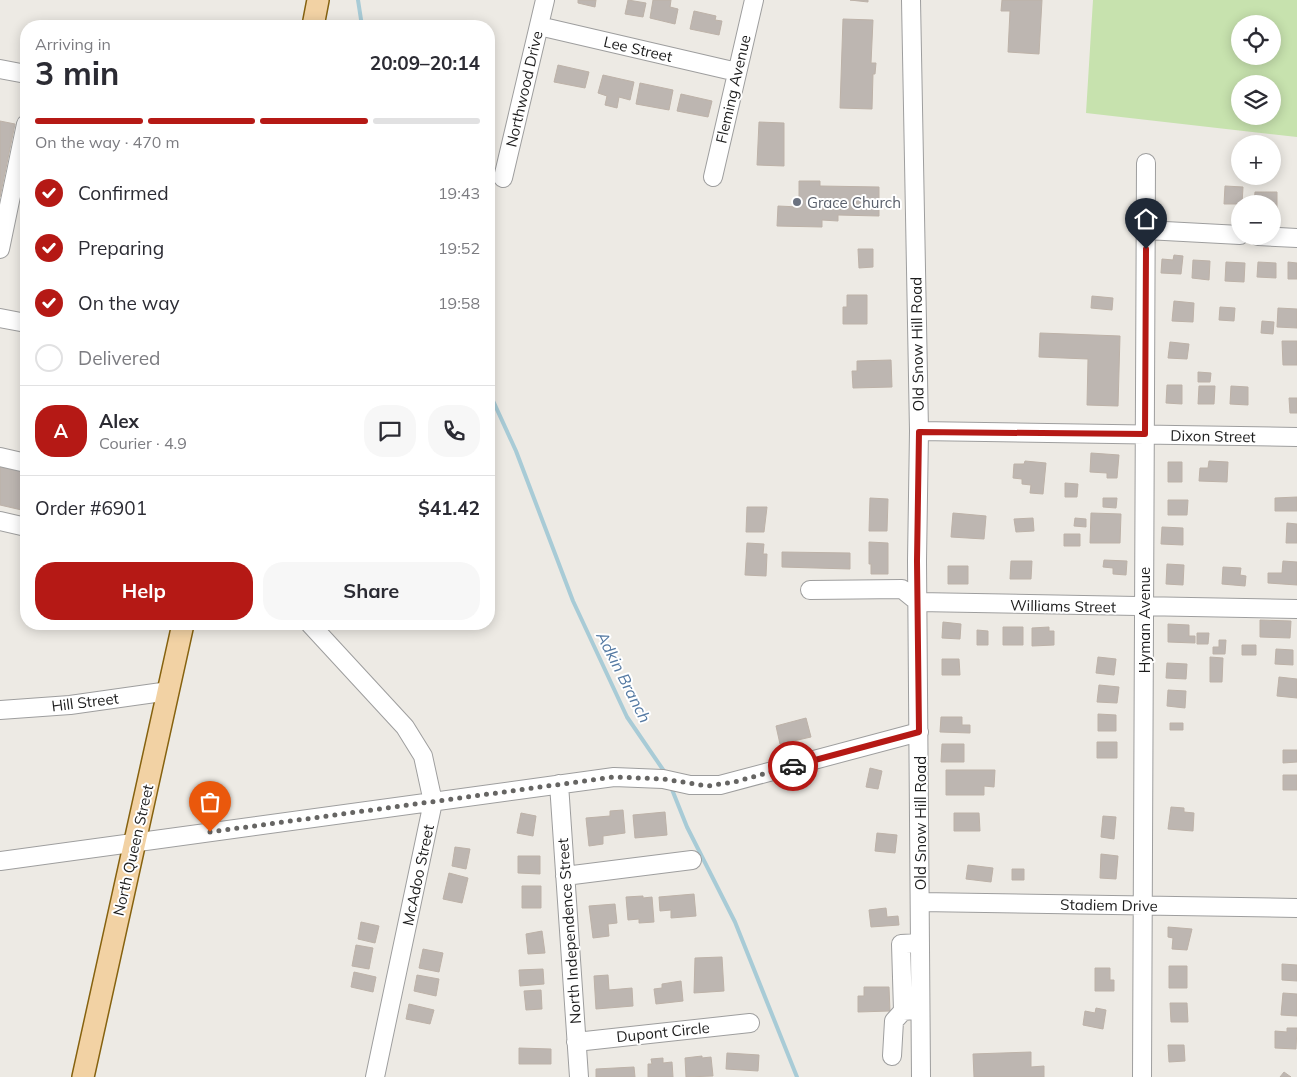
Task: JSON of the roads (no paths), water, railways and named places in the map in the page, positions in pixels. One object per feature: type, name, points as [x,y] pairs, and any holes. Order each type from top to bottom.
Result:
[{"type":"main road","points":[[314,20],[318,0]]},
{"type":"main road","name":"North Queen Street","points":[[83,1077],[182,630]]},
{"type":"street","name":"Northwood Drive","points":[[503,178],[545,0]]},
{"type":"street","name":"Fleming Avenue","points":[[713,177],[754,0]]},
{"type":"street","name":"Old Snow Hill Road","points":[[911,0],[919,432],[920,902],[920,943],[911,1011],[921,1077]]},
{"type":"street","name":"Lee Street","points":[[539,26],[737,72]]},
{"type":"street","points":[[0,69],[20,73]]},
{"type":"street","points":[[0,249],[20,153]]},
{"type":"street","name":"Hyman Avenue","points":[[1142,1077],[1146,163]]},
{"type":"street","points":[[1146,230],[1231,235]]},
{"type":"street","points":[[1281,237],[1297,238]]},
{"type":"street","points":[[0,318],[20,322]]},
{"type":"street","name":"Dixon Street","points":[[919,432],[1297,437]]},
{"type":"street","points":[[0,457],[20,462]]},
{"type":"street","points":[[0,521],[20,525]]},
{"type":"street","points":[[810,590],[902,589],[918,602]]},
{"type":"street","name":"Williams Street","points":[[918,602],[1297,609]]},
{"type":"street","name":"McAdoo Street","points":[[315,630],[404,727],[415,742],[423,756],[429,776],[433,802],[375,1077]]},
{"type":"street","name":"Hill Street","points":[[0,710],[70,705],[169,690]]},
{"type":"street","points":[[0,861],[614,777],[663,779],[690,785],[720,785],[919,732]]},
{"type":"street","name":"North Independence Street","points":[[559,784],[579,1077]]},
{"type":"street","points":[[565,876],[692,860]]},
{"type":"street","name":"Stadiem Drive","points":[[920,902],[1297,908]]},
{"type":"street","points":[[892,1056],[894,1021],[911,1011]]},
{"type":"street","name":"Dupont Circle","points":[[576,1042],[750,1023]]},
{"type":"waterway","name":"Adkin Branch","points":[[358,0],[361,20]]},
{"type":"waterway","name":"Adkin Branch","points":[[495,405],[516,451],[573,601],[627,717],[666,774]]},
{"type":"waterway","name":"Adkin Branch","points":[[671,787],[687,827],[735,922],[797,1077]]},
{"type":"place","name":"Grace Church","points":[[797,202]]}]
